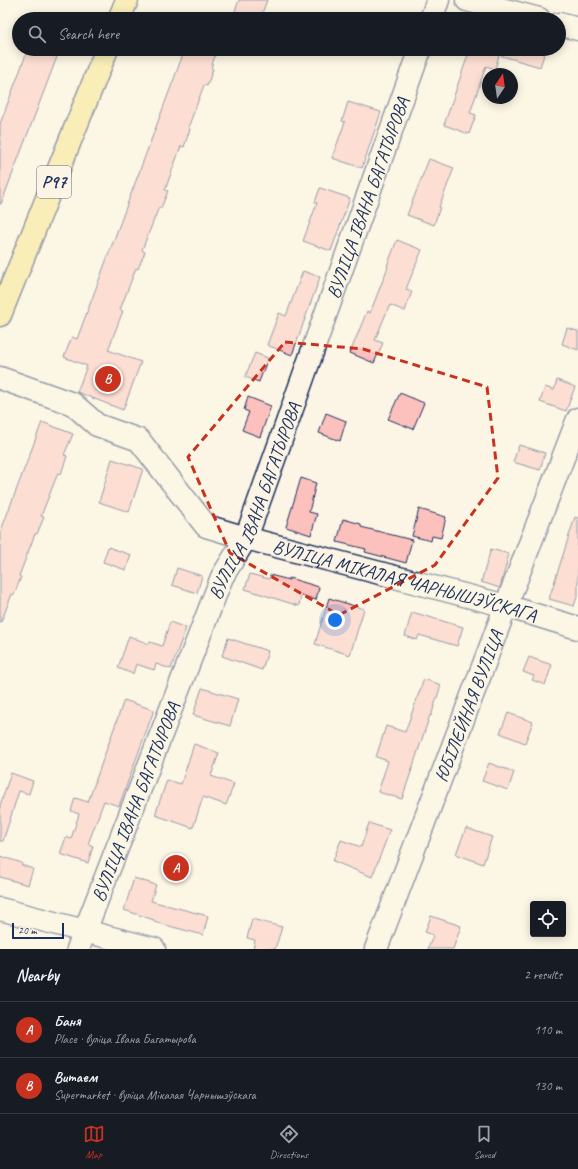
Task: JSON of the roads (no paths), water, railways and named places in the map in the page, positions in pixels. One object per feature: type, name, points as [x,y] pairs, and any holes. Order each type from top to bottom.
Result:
[{"type":"main road","points":[[122,12],[127,0]]},
{"type":"main road","name":"Р97","points":[[0,315],[104,56]]},
{"type":"street","points":[[434,12],[438,0]]},
{"type":"street","points":[[467,0],[512,12]]},
{"type":"street","points":[[566,26],[578,29]]},
{"type":"street","name":"ВУЛІЦА ІВАНА БАГАТЫРОВА","points":[[82,940],[222,577],[246,538],[418,56]]},
{"type":"street","name":"ВУЛІЦА МІКАЛАЯ ЧАРНЫШЭЎСКАГА","points":[[0,378],[72,404],[97,425],[139,440],[206,526],[246,538],[506,606],[578,628]]},
{"type":"street","name":"ЮБІЛЕЙНАЯ ВУЛІЦА","points":[[376,949],[578,419]]},
{"type":"street","points":[[0,909],[82,940],[154,949]]},
{"type":"place","name":"Витаем","points":[[108,379]]},
{"type":"place","name":"Баня","points":[[176,868]]}]
